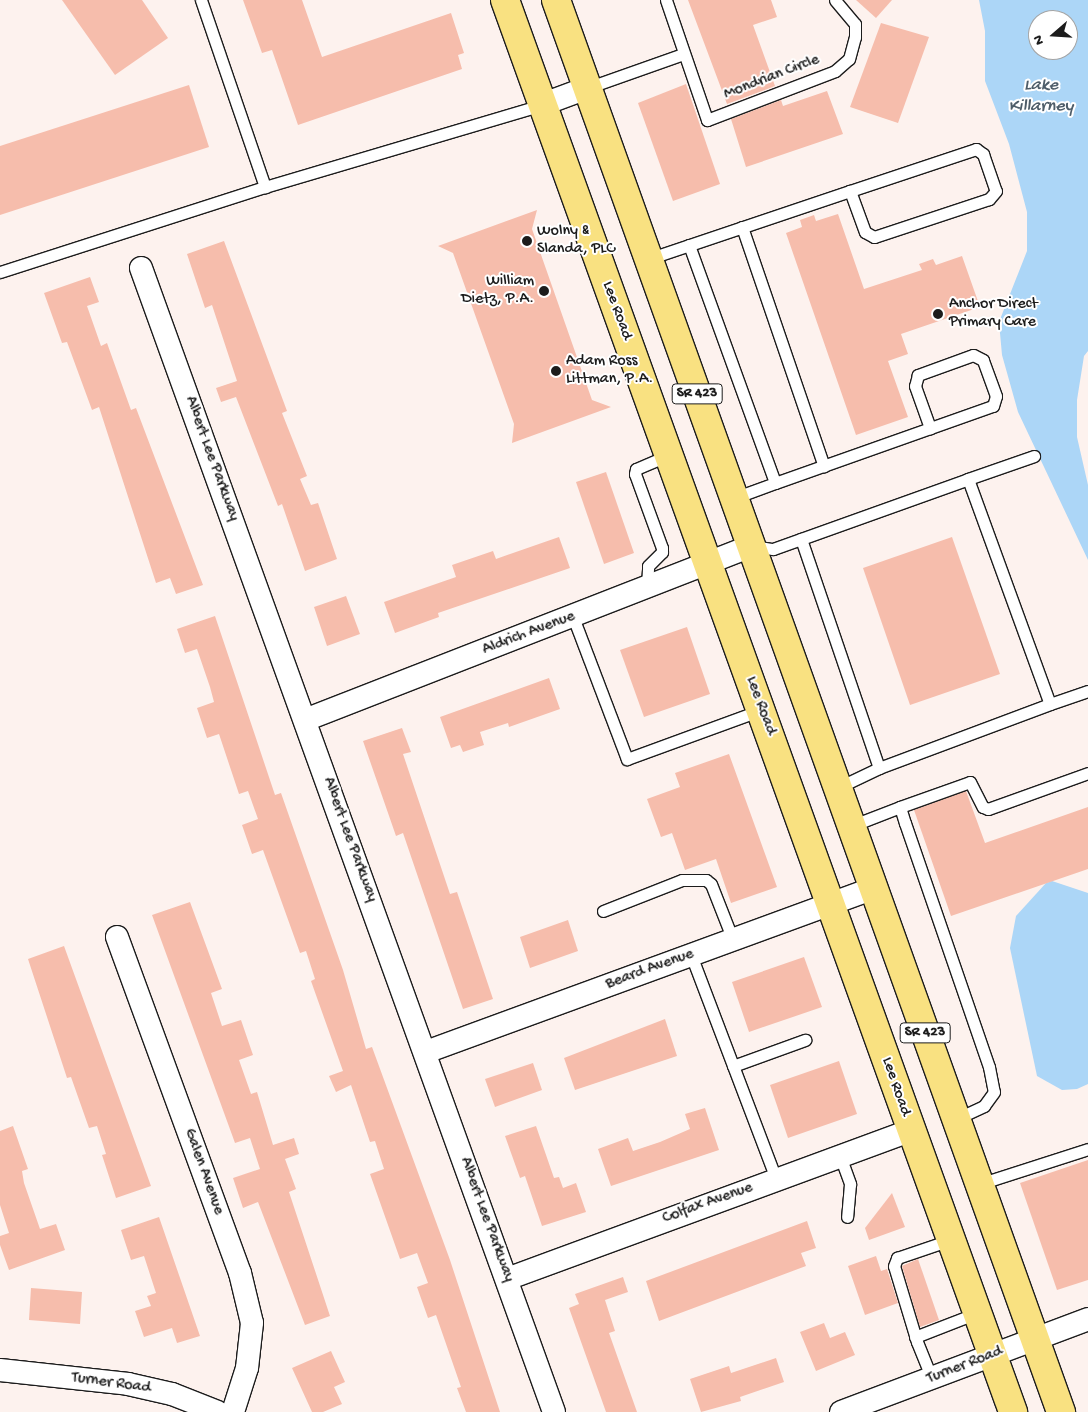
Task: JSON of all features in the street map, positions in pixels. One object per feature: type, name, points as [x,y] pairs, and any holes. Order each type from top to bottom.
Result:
[{"type":"main road","name":"Lee Road","points":[[504,0],[762,710],[910,1130],[1013,1412]]},
{"type":"main road","name":"SR 423","points":[[556,0],[1061,1412]]},
{"type":"street","points":[[541,105],[587,88]]},
{"type":"street","name":"Albert Lee Parkway","points":[[141,268],[426,1052],[554,1412]]},
{"type":"street","name":"Aldrich Avenue","points":[[305,720],[574,617],[751,546]]},
{"type":"street","name":"Beard Avenue","points":[[426,1052],[873,888]]},
{"type":"street","name":"Galen Avenue","points":[[117,937],[240,1273],[252,1323],[247,1368],[233,1412]]},
{"type":"street","name":"Colfax Avenue","points":[[507,1279],[910,1130]]},
{"type":"street","name":"Turner Road","points":[[841,1412],[1088,1319]]},
{"type":"street","name":"Turner Road","points":[[1,1367],[128,1384],[172,1394],[218,1412]]},
{"type":"lane","points":[[201,0],[265,187]]},
{"type":"lane","name":"Mondrian Circle","points":[[666,0],[707,120],[836,71],[849,59],[855,37],[855,24],[835,0]]},
{"type":"lane","points":[[587,88],[683,54]]},
{"type":"lane","points":[[0,272],[265,187],[541,105]]},
{"type":"lane","points":[[648,258],[976,149],[984,154],[996,191],[989,199],[874,237],[865,232],[850,191]]},
{"type":"lane","points":[[742,227],[824,466]]},
{"type":"lane","points":[[689,245],[775,483]]},
{"type":"lane","points":[[734,498],[993,406],[996,396],[982,360],[973,355],[918,375],[915,386],[930,428]]},
{"type":"lane","points":[[647,588],[648,566],[662,552],[662,548],[634,474],[636,470],[669,455]]},
{"type":"lane","points":[[751,546],[773,549],[1034,456]]},
{"type":"lane","points":[[968,479],[1050,704]]},
{"type":"lane","points":[[801,539],[879,768]]},
{"type":"lane","points":[[574,617],[627,759],[762,710]]},
{"type":"lane","points":[[837,788],[879,768],[1088,691]]},
{"type":"lane","points":[[850,826],[970,782],[983,807],[988,809],[1088,773]]},
{"type":"lane","points":[[900,808],[989,1067],[994,1092],[984,1106],[956,1119]]},
{"type":"lane","points":[[603,911],[682,880],[706,880],[711,884],[733,940]]},
{"type":"lane","points":[[691,955],[776,1179]]},
{"type":"lane","points":[[733,1066],[805,1040]]},
{"type":"lane","points":[[979,1184],[1088,1149]]},
{"type":"lane","points":[[840,1156],[850,1184],[846,1217]]},
{"type":"lane","points":[[932,1379],[915,1337],[894,1266],[897,1258],[950,1240]]},
{"type":"lane","points":[[915,1337],[977,1313]]},
{"type":"water","name":"Lake Killarney","points":[[979,0],[1088,0],[1088,351],[1084,356],[1077,400],[1077,437],[1088,485],[1088,560],[1018,412],[1002,355],[999,322],[1027,251],[1027,212],[1009,144],[985,81],[985,31]]},
{"type":"water","points":[[1052,881],[1088,893],[1088,1084],[1077,1089],[1062,1090],[1037,1076],[1010,948],[1016,916],[1046,883]]},
{"type":"building","points":[[62,0],[142,0],[168,38],[115,75]]},
{"type":"building","points":[[243,0],[302,0],[322,57],[451,13],[464,53],[458,55],[462,69],[298,125],[272,50],[262,53]]},
{"type":"building","points":[[688,0],[771,0],[777,17],[753,25],[775,86],[727,104]]},
{"type":"building","points":[[856,0],[892,0],[876,18]]},
{"type":"building","points":[[881,23],[929,37],[898,123],[850,107]]},
{"type":"building","points":[[686,84],[720,184],[673,201],[638,103]]},
{"type":"building","points":[[189,85],[209,147],[0,215],[0,146]]},
{"type":"building","points":[[827,91],[843,134],[746,167],[731,119],[781,100],[783,106]]},
{"type":"building","points":[[537,210],[532,229],[592,400],[611,407],[512,443],[514,424],[453,253],[438,246]]},
{"type":"building","points":[[838,214],[864,289],[922,270],[919,264],[933,259],[936,265],[962,256],[980,307],[901,334],[908,354],[888,361],[908,417],[856,435],[786,233],[802,227],[800,220],[814,215],[816,221]]},
{"type":"building","points":[[224,241],[287,411],[282,413],[307,476],[300,479],[311,505],[318,503],[337,559],[305,571],[282,504],[278,506],[236,397],[221,402],[216,388],[237,381],[212,305],[205,308],[187,254]]},
{"type":"building","points":[[90,277],[99,302],[87,306],[101,346],[107,343],[131,410],[136,408],[203,585],[176,594],[170,578],[156,583],[99,407],[92,410],[67,342],[62,343],[44,293]]},
{"type":"building","points":[[606,472],[634,553],[604,564],[576,482]]},
{"type":"building","points":[[559,537],[570,568],[438,613],[439,617],[395,633],[384,602],[456,577],[452,565],[493,551],[496,559]]},
{"type":"building","points":[[952,537],[1000,674],[910,705],[863,568]]},
{"type":"building","points":[[346,596],[360,634],[327,646],[314,607]]},
{"type":"building","points":[[215,616],[275,795],[281,793],[343,970],[366,1049],[372,1047],[450,1260],[500,1412],[466,1412],[457,1388],[461,1387],[436,1315],[428,1318],[417,1287],[428,1283],[417,1253],[400,1259],[370,1174],[384,1169],[375,1141],[370,1142],[351,1085],[336,1092],[329,1076],[343,1071],[311,981],[315,979],[306,951],[300,953],[263,850],[252,854],[242,825],[258,819],[248,791],[239,794],[219,734],[207,738],[197,708],[214,702],[210,687],[197,649],[185,653],[177,629]]},
{"type":"building","points":[[687,627],[710,694],[644,717],[620,650]]},
{"type":"building","points":[[549,678],[560,709],[509,727],[508,723],[480,732],[484,745],[463,752],[460,745],[451,748],[440,717]]},
{"type":"building","points":[[402,728],[411,752],[403,754],[450,894],[457,892],[493,999],[463,1009],[403,833],[396,836],[363,741]]},
{"type":"building","points":[[729,754],[777,887],[731,903],[716,859],[685,870],[672,833],[661,837],[647,799],[680,787],[675,773]]},
{"type":"building","points":[[966,791],[985,843],[1088,807],[1088,869],[951,916],[914,810]]},
{"type":"building","points":[[190,902],[222,989],[211,993],[222,1026],[241,1020],[253,1055],[239,1060],[251,1094],[257,1092],[273,1145],[294,1138],[299,1154],[285,1159],[296,1189],[289,1192],[330,1316],[305,1325],[258,1202],[243,1208],[233,1178],[260,1169],[250,1138],[235,1143],[152,915]]},
{"type":"building","points":[[568,920],[578,951],[530,968],[520,937]]},
{"type":"building","points":[[64,946],[151,1186],[116,1198],[102,1155],[106,1154],[97,1126],[89,1128],[71,1077],[67,1078],[28,959]]},
{"type":"building","points":[[804,957],[822,1007],[749,1032],[732,982]]},
{"type":"building","points":[[665,1019],[677,1056],[575,1090],[564,1058]]},
{"type":"building","points":[[839,1061],[857,1114],[788,1138],[770,1085]]},
{"type":"building","points":[[533,1063],[542,1090],[495,1107],[485,1079]]},
{"type":"building","points":[[705,1108],[719,1150],[611,1186],[598,1149],[628,1138],[633,1151],[660,1142],[690,1129],[685,1114]]},
{"type":"building","points":[[13,1126],[28,1169],[22,1171],[24,1183],[40,1229],[56,1224],[65,1250],[9,1270],[0,1245],[0,1236],[9,1233],[0,1205],[0,1131]]},
{"type":"building","points":[[536,1126],[554,1178],[559,1177],[563,1188],[576,1183],[586,1212],[542,1226],[525,1176],[520,1178],[505,1136]]},
{"type":"building","points":[[1088,1160],[1088,1280],[1057,1290],[1020,1183]]},
{"type":"building","points":[[892,1193],[905,1227],[869,1240],[865,1228]]},
{"type":"building","points":[[159,1217],[200,1336],[177,1343],[172,1328],[144,1337],[135,1311],[151,1306],[147,1296],[156,1293],[144,1256],[131,1260],[121,1230]]},
{"type":"building","points":[[807,1221],[816,1248],[801,1253],[806,1266],[659,1321],[646,1281]]},
{"type":"building","points":[[876,1256],[881,1271],[887,1269],[898,1303],[865,1315],[848,1266]]},
{"type":"building","points":[[918,1259],[939,1320],[920,1327],[902,1266]]},
{"type":"building","points":[[623,1277],[628,1292],[605,1300],[615,1331],[609,1333],[637,1412],[606,1412],[569,1308],[579,1304],[575,1294]]},
{"type":"building","points":[[31,1288],[82,1292],[80,1324],[29,1320]]},
{"type":"building","points":[[824,1323],[830,1338],[845,1332],[855,1355],[816,1371],[800,1332]]},
{"type":"building","points":[[331,1351],[345,1382],[334,1387],[342,1404],[323,1412],[312,1412],[292,1368]]},
{"type":"building","points":[[776,1358],[784,1382],[740,1397],[741,1401],[701,1412],[690,1379],[729,1366],[731,1373]]},
{"type":"place","name":"Wolny & Slanda, PLC","points":[[527,241]]},
{"type":"place","name":"William Dietz, P.A.","points":[[544,291]]},
{"type":"place","name":"Anchor Direct Primary Care","points":[[938,314]]},
{"type":"place","name":"Adam Ross Littman, P.A.","points":[[556,371]]}]
